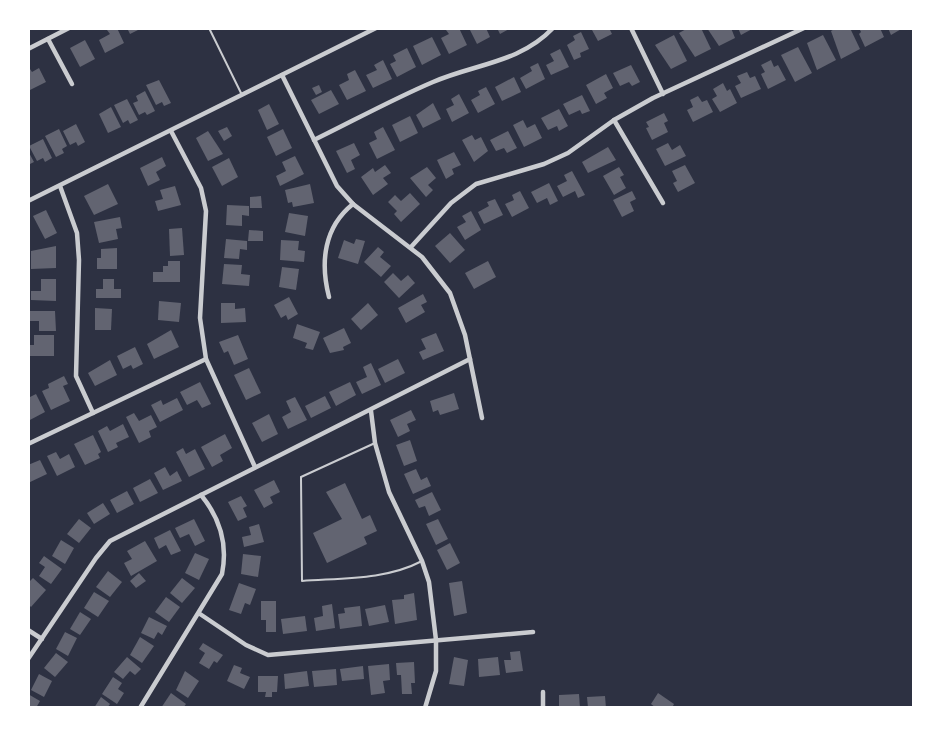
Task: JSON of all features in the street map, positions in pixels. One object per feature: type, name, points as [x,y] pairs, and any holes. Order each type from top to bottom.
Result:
[{"type":"street","points":[[28,49],[69,28]]},
{"type":"street","points":[[28,201],[376,28]]},
{"type":"street","points":[[314,140],[435,81],[508,59],[538,42],[553,28]]},
{"type":"street","points":[[631,28],[663,94]]},
{"type":"street","points":[[411,248],[464,191],[476,184],[560,157],[614,120],[663,94],[804,28]]},
{"type":"street","points":[[48,39],[72,84]]},
{"type":"street","points":[[282,75],[337,186],[353,204],[431,266],[450,293],[460,315],[482,418]]},
{"type":"street","points":[[614,120],[663,203]]},
{"type":"street","points":[[171,131],[201,188],[206,210],[200,318],[206,359],[255,467]]},
{"type":"street","points":[[60,186],[77,233],[80,260],[76,376],[93,413]]},
{"type":"street","points":[[329,297],[324,263],[327,241],[342,213],[353,204]]},
{"type":"street","points":[[28,444],[206,359]]},
{"type":"street","points":[[28,659],[110,541],[470,359]]},
{"type":"street","points":[[371,411],[375,443],[389,492],[422,561],[429,582],[436,640],[436,671],[425,708]]},
{"type":"street","points":[[140,708],[200,614],[222,574],[225,561],[223,535],[216,516],[201,495]]},
{"type":"street","points":[[200,614],[246,645],[268,655],[533,632]]},
{"type":"street","points":[[28,630],[42,639]]},
{"type":"street","points":[[543,692],[543,708]]},
{"type":"lane","points":[[209,28],[242,95]]},
{"type":"lane","points":[[375,443],[301,477],[302,581],[386,574],[405,570],[422,561]]},
{"type":"building","points":[[117,28],[124,43],[105,53],[99,40],[110,34],[107,30]]},
{"type":"building","points":[[127,28],[142,28],[130,34]]},
{"type":"building","points":[[459,28],[467,45],[449,54],[441,38],[449,34],[446,30]]},
{"type":"building","points":[[469,28],[486,28],[490,37],[477,44]]},
{"type":"building","points":[[497,28],[511,28],[500,34]]},
{"type":"building","points":[[609,28],[612,34],[598,41],[592,30]]},
{"type":"building","points":[[688,28],[701,28],[711,49],[695,57],[679,33]]},
{"type":"building","points":[[707,28],[731,28],[735,38],[719,46]]},
{"type":"building","points":[[738,28],[754,28],[741,35]]},
{"type":"building","points":[[836,28],[850,28],[860,49],[841,59],[831,31]]},
{"type":"building","points":[[859,28],[880,28],[884,37],[865,47],[859,34],[861,32]]},
{"type":"building","points":[[888,28],[903,28],[891,35]]},
{"type":"building","points":[[581,32],[589,49],[580,53],[581,57],[574,60],[567,45],[575,40],[573,36]]},
{"type":"building","points":[[674,35],[687,61],[671,69],[655,45]]},
{"type":"building","points":[[823,35],[836,60],[817,70],[807,43]]},
{"type":"building","points":[[432,37],[441,55],[422,65],[413,46]]},
{"type":"building","points":[[85,40],[95,59],[80,67],[70,48]]},
{"type":"building","points":[[798,47],[812,73],[795,82],[781,55]]},
{"type":"building","points":[[407,48],[416,67],[397,77],[390,64],[396,61],[393,55]]},
{"type":"building","points":[[560,49],[569,67],[551,75],[546,65],[554,61],[550,54]]},
{"type":"building","points":[[383,60],[392,79],[373,88],[366,75],[377,70],[374,65]]},
{"type":"building","points":[[771,60],[774,67],[778,65],[786,80],[768,89],[761,74],[765,72],[761,65]]},
{"type":"building","points":[[538,63],[545,79],[526,89],[520,78],[532,71],[530,67]]},
{"type":"building","points":[[631,65],[640,82],[632,86],[629,82],[620,86],[613,73]]},
{"type":"building","points":[[28,66],[32,72],[39,68],[46,82],[30,90]]},
{"type":"building","points":[[355,70],[366,91],[347,100],[339,85],[349,80],[347,74]]},
{"type":"building","points":[[747,72],[750,78],[755,76],[761,89],[741,98],[735,86],[741,83],[737,76]]},
{"type":"building","points":[[606,74],[613,88],[604,93],[607,98],[596,104],[586,85]]},
{"type":"building","points":[[514,77],[521,92],[502,101],[495,87]]},
{"type":"building","points":[[159,80],[171,103],[164,106],[162,102],[156,105],[146,85]]},
{"type":"building","points":[[723,83],[727,91],[730,89],[737,103],[720,112],[712,99],[717,96],[713,89]]},
{"type":"building","points":[[319,85],[322,92],[316,95],[312,88]]},
{"type":"building","points":[[486,87],[495,104],[478,113],[471,100],[480,95],[478,91]]},
{"type":"building","points":[[331,90],[339,104],[319,114],[311,100]]},
{"type":"building","points":[[145,91],[155,111],[147,115],[145,112],[139,115],[133,103],[138,101],[136,96]]},
{"type":"building","points":[[459,94],[469,113],[452,122],[446,109],[454,105],[451,99]]},
{"type":"building","points":[[582,95],[590,111],[582,114],[580,110],[569,115],[563,104]]},
{"type":"building","points":[[698,96],[702,102],[707,100],[713,112],[693,122],[687,110],[693,107],[690,100]]},
{"type":"building","points":[[127,99],[138,120],[130,124],[128,120],[123,123],[114,105]]},
{"type":"building","points":[[433,103],[441,119],[423,128],[416,115]]},
{"type":"building","points":[[269,104],[279,124],[267,130],[258,110]]},
{"type":"building","points":[[111,107],[121,127],[108,133],[99,114]]},
{"type":"building","points":[[559,109],[568,126],[559,131],[557,126],[548,130],[541,118]]},
{"type":"building","points":[[664,113],[668,121],[664,123],[668,132],[652,140],[646,128],[649,127],[646,122]]},
{"type":"building","points":[[410,116],[418,133],[400,142],[392,125]]},
{"type":"building","points":[[523,120],[527,128],[535,124],[542,138],[524,147],[513,125]]},
{"type":"building","points":[[76,124],[85,142],[78,146],[76,142],[70,145],[63,131]]},
{"type":"building","points":[[227,127],[232,136],[224,141],[218,131]]},
{"type":"building","points":[[383,127],[395,150],[377,159],[369,143],[377,139],[374,132]]},
{"type":"building","points":[[59,129],[67,146],[62,149],[64,153],[56,157],[45,136]]},
{"type":"building","points":[[283,129],[292,148],[276,156],[267,137]]},
{"type":"building","points":[[208,131],[223,154],[208,161],[196,138]]},
{"type":"building","points":[[508,131],[517,148],[507,153],[504,148],[496,151],[490,140]]},
{"type":"building","points":[[472,135],[475,140],[481,137],[488,151],[474,162],[462,140]]},
{"type":"building","points":[[43,139],[52,158],[45,162],[43,158],[37,161],[29,146]]},
{"type":"building","points":[[354,143],[360,155],[351,160],[355,169],[347,173],[336,151]]},
{"type":"building","points":[[668,143],[672,150],[680,145],[686,156],[665,166],[656,149]]},
{"type":"building","points":[[608,147],[616,160],[588,173],[582,162]]},
{"type":"building","points":[[28,151],[34,162],[28,165]]},
{"type":"building","points":[[454,152],[461,165],[452,169],[454,174],[446,179],[437,160]]},
{"type":"building","points":[[295,156],[304,174],[280,186],[276,176],[286,171],[282,162]]},
{"type":"building","points":[[162,157],[166,166],[156,172],[160,180],[148,186],[140,168]]},
{"type":"building","points":[[229,158],[238,177],[222,186],[212,167]]},
{"type":"building","points":[[385,165],[391,173],[383,178],[388,184],[373,195],[361,177],[373,168],[375,172]]},
{"type":"building","points":[[685,165],[695,183],[678,192],[673,183],[677,181],[672,171]]},
{"type":"building","points":[[427,167],[436,178],[428,185],[433,190],[426,197],[410,178]]},
{"type":"building","points":[[619,167],[624,175],[620,177],[626,188],[614,195],[603,176]]},
{"type":"building","points":[[572,171],[585,195],[578,198],[575,191],[563,197],[557,186],[567,181],[564,175]]},
{"type":"building","points":[[549,183],[558,201],[550,205],[547,198],[537,203],[531,192]]},
{"type":"building","points":[[108,184],[118,204],[94,215],[84,196]]},
{"type":"building","points":[[310,184],[314,203],[293,207],[292,202],[288,203],[285,190]]},
{"type":"building","points":[[175,186],[181,205],[158,211],[155,201],[163,199],[160,190]]},
{"type":"building","points":[[520,191],[529,208],[512,217],[505,204],[514,200],[512,195]]},
{"type":"building","points":[[632,191],[636,199],[630,202],[634,211],[622,217],[613,200]]},
{"type":"building","points":[[410,193],[420,204],[401,222],[394,214],[397,211],[388,202],[395,195],[401,201]]},
{"type":"building","points":[[261,196],[262,208],[250,208],[250,197]]},
{"type":"building","points":[[495,199],[503,215],[484,224],[478,212],[489,206],[487,202]]},
{"type":"building","points":[[227,205],[249,206],[249,216],[242,215],[242,226],[226,225]]},
{"type":"building","points":[[46,210],[57,233],[45,239],[33,216]]},
{"type":"building","points":[[471,211],[481,230],[465,240],[457,227],[466,222],[462,216]]},
{"type":"building","points":[[289,213],[308,216],[305,236],[285,232]]},
{"type":"building","points":[[120,217],[122,228],[116,229],[118,239],[99,243],[94,222]]},
{"type":"building","points":[[182,228],[184,255],[170,256],[169,229]]},
{"type":"building","points":[[249,230],[263,231],[263,241],[248,241]]},
{"type":"building","points":[[450,233],[465,250],[450,263],[435,246]]},
{"type":"building","points":[[226,239],[247,241],[247,250],[240,249],[239,259],[224,258]]},
{"type":"building","points":[[356,239],[365,241],[358,264],[338,258],[344,240],[354,244]]},
{"type":"building","points":[[281,240],[299,241],[298,250],[305,251],[304,262],[280,260]]},
{"type":"building","points":[[56,246],[56,268],[31,269],[31,251]]},
{"type":"building","points":[[378,247],[384,252],[380,257],[391,266],[381,277],[364,262]]},
{"type":"building","points":[[117,248],[117,269],[97,269],[97,258],[101,258],[101,249]]},
{"type":"building","points":[[168,261],[180,261],[180,282],[153,282],[153,272],[163,272],[163,266],[168,266]]},
{"type":"building","points":[[488,261],[496,277],[474,289],[465,273]]},
{"type":"building","points":[[224,264],[242,265],[241,274],[250,275],[249,286],[222,284]]},
{"type":"building","points":[[282,267],[299,269],[296,290],[279,287]]},
{"type":"building","points":[[393,273],[401,281],[408,275],[415,283],[399,298],[384,282]]},
{"type":"building","points":[[41,279],[56,279],[56,301],[31,300],[31,291],[41,291]]},
{"type":"building","points":[[103,279],[114,279],[114,289],[121,289],[121,298],[96,298],[96,289],[103,289]]},
{"type":"building","points":[[423,294],[427,302],[421,305],[425,312],[406,323],[398,308]]},
{"type":"building","points":[[289,297],[298,314],[288,320],[286,315],[281,318],[274,305]]},
{"type":"building","points":[[159,301],[181,303],[179,322],[158,320]]},
{"type":"building","points":[[221,303],[235,303],[235,309],[245,308],[246,322],[221,323]]},
{"type":"building","points":[[368,303],[378,315],[361,330],[351,319]]},
{"type":"building","points":[[95,308],[112,309],[111,330],[95,330]]},
{"type":"building","points":[[28,311],[55,311],[56,331],[39,331],[39,321],[28,321]]},
{"type":"building","points":[[297,324],[320,332],[313,350],[305,348],[307,343],[293,338]]},
{"type":"building","points":[[344,328],[351,343],[343,347],[344,350],[330,353],[323,338]]},
{"type":"building","points":[[171,330],[179,347],[154,359],[147,344]]},
{"type":"building","points":[[436,333],[444,351],[423,360],[419,352],[426,349],[421,339]]},
{"type":"building","points":[[34,335],[54,335],[54,356],[29,356],[29,345],[34,345]]},
{"type":"building","points":[[238,335],[248,359],[234,365],[228,351],[224,353],[219,342]]},
{"type":"building","points":[[135,347],[143,364],[133,369],[131,365],[123,369],[117,356]]},
{"type":"building","points":[[398,359],[405,373],[385,383],[378,369]]},
{"type":"building","points":[[110,360],[117,375],[95,386],[88,373]]},
{"type":"building","points":[[371,363],[381,385],[362,394],[356,382],[367,377],[363,367]]},
{"type":"building","points":[[249,368],[261,393],[246,400],[234,375]]},
{"type":"building","points":[[64,376],[68,384],[63,386],[70,401],[51,410],[42,391],[49,388],[48,384]]},
{"type":"building","points":[[200,382],[211,404],[202,408],[197,400],[187,405],[180,392]]},
{"type":"building","points":[[350,382],[356,395],[336,406],[329,392]]},
{"type":"building","points":[[454,393],[459,409],[440,415],[438,410],[433,412],[430,401]]},
{"type":"building","points":[[36,394],[45,412],[28,421],[28,398]]},
{"type":"building","points":[[325,396],[331,408],[311,418],[305,406]]},
{"type":"building","points":[[295,397],[307,420],[288,429],[282,417],[291,412],[286,401]]},
{"type":"building","points":[[177,398],[183,410],[160,422],[151,405],[161,400],[163,405]]},
{"type":"building","points":[[411,410],[416,420],[407,424],[410,431],[398,437],[390,420]]},
{"type":"building","points":[[134,413],[139,421],[151,415],[157,427],[149,431],[151,437],[139,443],[126,417]]},
{"type":"building","points":[[269,414],[278,434],[262,442],[252,423]]},
{"type":"building","points":[[123,424],[129,437],[116,443],[118,447],[108,452],[98,431],[107,426],[110,431]]},
{"type":"building","points":[[225,434],[232,448],[220,455],[223,461],[212,467],[201,447]]},
{"type":"building","points":[[93,435],[101,452],[98,454],[100,458],[85,465],[74,444]]},
{"type":"building","points":[[410,440],[417,461],[404,466],[396,445]]},
{"type":"building","points":[[183,448],[186,454],[195,449],[205,469],[189,477],[176,452]]},
{"type":"building","points":[[56,452],[60,459],[69,454],[75,467],[57,476],[47,456]]},
{"type":"building","points":[[40,460],[47,474],[28,483],[28,465]]},
{"type":"building","points":[[165,467],[170,476],[177,471],[182,481],[163,490],[154,473]]},
{"type":"building","points":[[416,469],[421,480],[427,477],[431,486],[413,494],[404,474]]},
{"type":"building","points":[[150,479],[158,493],[140,502],[133,488]]},
{"type":"building","points":[[274,480],[280,492],[270,497],[273,503],[264,508],[254,490]]},
{"type":"building","points":[[345,483],[362,519],[370,515],[377,531],[364,537],[367,544],[327,563],[313,533],[342,519],[326,492]]},
{"type":"building","points":[[127,491],[134,504],[117,513],[110,500]]},
{"type":"building","points":[[432,492],[441,510],[429,516],[425,506],[419,508],[415,500]]},
{"type":"building","points":[[241,496],[247,506],[243,508],[247,517],[238,521],[228,502]]},
{"type":"building","points":[[103,503],[110,514],[94,524],[87,513]]},
{"type":"building","points":[[79,519],[91,528],[79,543],[67,534]]},
{"type":"building","points":[[194,519],[205,541],[195,546],[189,534],[180,538],[175,528]]},
{"type":"building","points":[[438,519],[448,539],[436,545],[426,524]]},
{"type":"building","points":[[259,524],[264,542],[244,547],[242,537],[251,535],[249,527]]},
{"type":"building","points":[[170,530],[181,551],[171,555],[166,545],[159,549],[154,538]]},
{"type":"building","points":[[61,540],[74,548],[65,564],[52,556]]},
{"type":"building","points":[[145,541],[157,561],[131,576],[124,563],[132,559],[127,551]]},
{"type":"building","points":[[450,543],[460,563],[447,570],[437,550]]},
{"type":"building","points":[[195,553],[209,559],[199,580],[185,573]]},
{"type":"building","points":[[243,554],[261,556],[258,577],[241,574]]},
{"type":"building","points":[[44,556],[62,569],[51,584],[39,576],[45,567],[39,563]]},
{"type":"building","points":[[108,571],[122,582],[110,597],[96,587]]},
{"type":"building","points":[[139,573],[146,581],[136,588],[130,581]]},
{"type":"building","points":[[33,578],[46,590],[31,607],[28,604],[28,583]]},
{"type":"building","points":[[182,578],[195,588],[182,603],[170,593]]},
{"type":"building","points":[[462,581],[467,613],[454,616],[449,583]]},
{"type":"building","points":[[239,583],[256,589],[250,605],[245,603],[241,614],[229,610]]},
{"type":"building","points":[[94,592],[109,601],[98,617],[84,608]]},
{"type":"building","points":[[414,593],[417,620],[395,624],[392,600],[404,599],[404,595]]},
{"type":"building","points":[[166,597],[180,607],[169,622],[155,612]]},
{"type":"building","points":[[261,601],[276,601],[276,632],[266,632],[266,620],[261,620]]},
{"type":"building","points":[[332,604],[335,628],[316,631],[314,618],[323,616],[322,606]]},
{"type":"building","points":[[385,605],[389,622],[369,626],[365,609]]},
{"type":"building","points":[[360,606],[362,626],[340,629],[338,614],[345,613],[344,608]]},
{"type":"building","points":[[80,612],[91,619],[80,635],[70,629]]},
{"type":"building","points":[[305,616],[307,631],[283,634],[281,619]]},
{"type":"building","points":[[149,617],[167,626],[162,635],[158,632],[154,639],[141,633]]},
{"type":"building","points":[[65,632],[77,638],[68,656],[56,649]]},
{"type":"building","points":[[140,637],[154,646],[142,663],[130,655]]},
{"type":"building","points":[[203,643],[223,655],[217,663],[214,661],[209,669],[199,663],[205,653],[199,649]]},
{"type":"building","points":[[520,651],[523,671],[506,673],[504,660],[511,660],[510,652]]},
{"type":"building","points":[[56,653],[68,662],[55,677],[44,668]]},
{"type":"building","points":[[127,657],[141,669],[135,675],[130,671],[123,679],[114,672]]},
{"type":"building","points":[[454,657],[468,660],[464,686],[449,684]]},
{"type":"building","points":[[498,657],[500,675],[479,677],[478,659]]},
{"type":"building","points":[[414,662],[415,683],[411,683],[412,694],[402,694],[401,675],[397,675],[396,663]]},
{"type":"building","points":[[389,664],[390,680],[383,681],[385,693],[371,695],[368,666]]},
{"type":"building","points":[[234,665],[242,668],[240,673],[250,677],[244,689],[227,681]]},
{"type":"building","points":[[363,666],[364,679],[342,681],[340,669]]},
{"type":"building","points":[[336,669],[337,685],[314,687],[312,671]]},
{"type":"building","points":[[185,671],[199,681],[188,698],[176,690]]},
{"type":"building","points":[[307,671],[309,686],[285,689],[284,674]]},
{"type":"building","points":[[39,674],[52,681],[44,697],[31,690]]},
{"type":"building","points":[[258,676],[278,676],[277,692],[272,692],[272,697],[265,697],[266,692],[258,692]]},
{"type":"building","points":[[113,677],[122,683],[118,689],[124,693],[117,704],[102,694]]},
{"type":"building","points":[[171,693],[186,704],[183,708],[161,708]]},
{"type":"building","points":[[658,693],[674,704],[672,708],[656,708],[651,704]]},
{"type":"building","points":[[28,694],[40,701],[36,708],[28,708]]},
{"type":"building","points":[[579,694],[580,708],[559,708],[559,695]]},
{"type":"building","points":[[605,696],[606,708],[588,708],[587,697]]},
{"type":"building","points":[[101,697],[110,704],[107,708],[94,708]]}]
